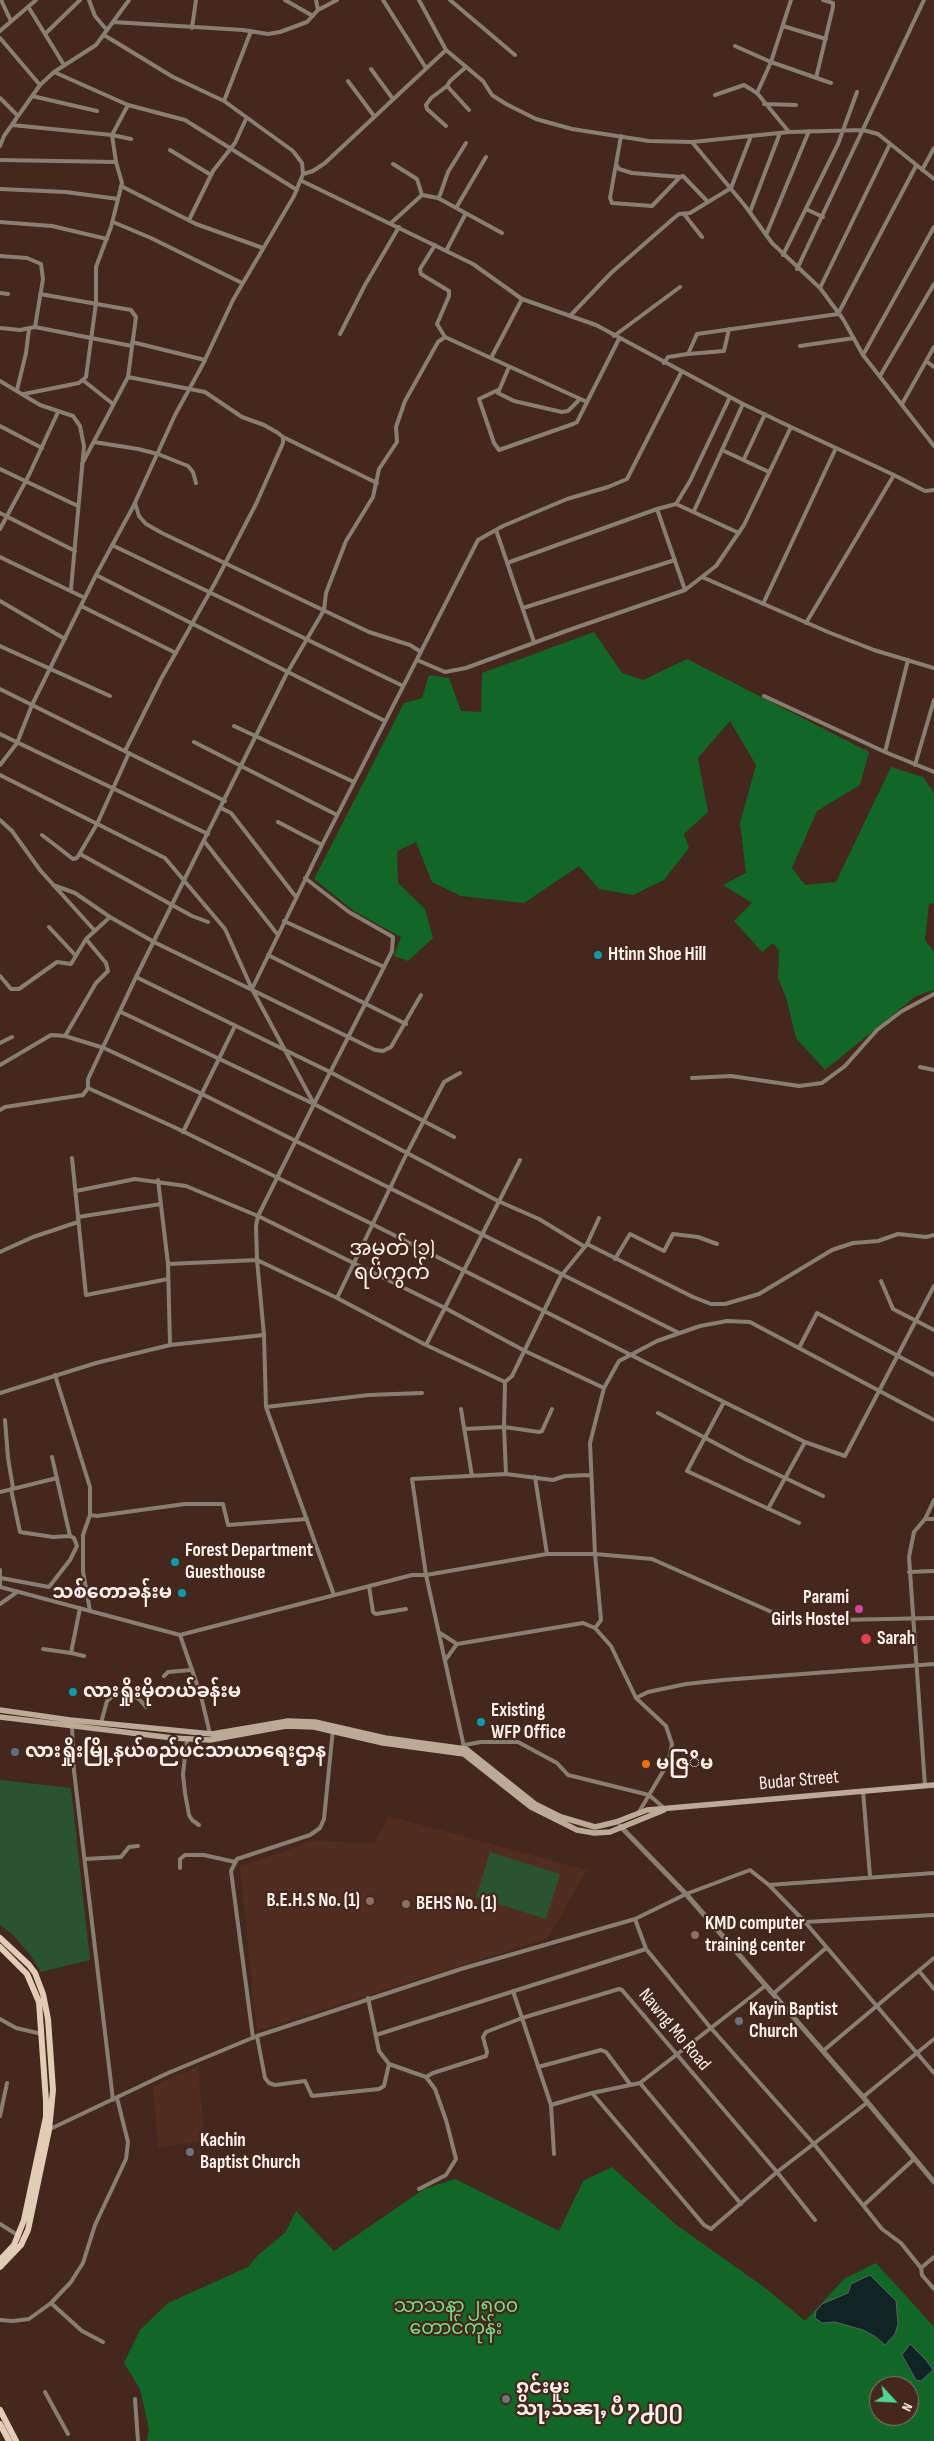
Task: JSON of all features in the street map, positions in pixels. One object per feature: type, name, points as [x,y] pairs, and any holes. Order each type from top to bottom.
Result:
[{"type":"main road","points":[[0,1710],[73,1723],[188,1739],[210,1737],[288,1721],[314,1722],[333,1729],[464,1749],[486,1763],[535,1804],[579,1824],[595,1826],[616,1822],[639,1812],[666,1809]]},
{"type":"main road","points":[[0,1718],[101,1723],[210,1737]]},
{"type":"main road","points":[[464,1749],[525,1803],[577,1830],[594,1833],[610,1832],[666,1809]]},
{"type":"main road","name":"Budar Street","points":[[666,1809],[710,1803],[934,1785]]},
{"type":"main road","points":[[0,1938],[22,1957],[34,1973],[46,2006],[53,2090],[46,2130],[21,2237],[15,2252],[0,2267]]},
{"type":"main road","points":[[0,1947],[27,1974],[39,2002],[46,2101],[46,2130]]},
{"type":"main road","points":[[0,2260],[21,2237]]},
{"type":"main road","points":[[1,2413],[16,2441]]},
{"type":"main road","points":[[0,2424],[9,2441]]},
{"type":"street","points":[[1,0],[11,21]]},
{"type":"street","points":[[0,31],[36,0]]},
{"type":"street","points":[[46,33],[80,0]]},
{"type":"street","points":[[89,0],[95,16],[106,29]]},
{"type":"street","points":[[0,144],[40,85],[54,72],[96,45],[129,0]]},
{"type":"street","points":[[192,28],[196,0]]},
{"type":"street","points":[[285,0],[313,16]]},
{"type":"street","points":[[316,0],[318,10]]},
{"type":"street","points":[[113,22],[268,34],[280,32],[307,22],[318,10],[337,0]]},
{"type":"street","points":[[384,0],[426,68]]},
{"type":"street","points":[[419,0],[446,50],[483,81],[492,95],[536,119],[572,129],[649,141],[692,142],[789,132],[863,130],[878,134],[934,179]]},
{"type":"street","points":[[450,0],[515,56]]},
{"type":"street","points":[[757,94],[771,62],[790,0]]},
{"type":"street","points":[[816,78],[833,7],[833,3],[823,0]]},
{"type":"street","points":[[797,268],[823,217],[924,0]]},
{"type":"street","points":[[29,8],[64,65]]},
{"type":"street","points":[[783,26],[826,39]]},
{"type":"street","points":[[224,101],[251,32]]},
{"type":"street","points":[[0,765],[17,743],[32,705],[96,575],[135,503],[188,390],[205,360],[242,283],[297,190],[302,181],[303,174],[302,163],[293,150],[246,119],[224,101],[173,77],[104,35]]},
{"type":"street","points":[[0,38],[40,85]]},
{"type":"street","points":[[735,46],[771,62],[831,83]]},
{"type":"street","points":[[303,174],[313,171],[325,163],[446,50]]},
{"type":"street","points":[[446,126],[427,109],[426,105],[431,98],[447,86],[466,67]]},
{"type":"street","points":[[371,69],[393,99]]},
{"type":"street","points":[[54,72],[128,105],[185,120],[297,190]]},
{"type":"street","points":[[348,81],[374,116]]},
{"type":"street","points":[[715,95],[744,85],[757,94],[789,132]]},
{"type":"street","points":[[447,86],[469,110]]},
{"type":"street","points":[[783,255],[844,130],[857,92]]},
{"type":"street","points":[[32,96],[97,110]]},
{"type":"street","points":[[0,98],[18,116]]},
{"type":"street","points":[[764,104],[796,105]]},
{"type":"street","points":[[84,381],[96,303],[96,267],[107,239],[121,186],[112,135],[128,105]]},
{"type":"street","points":[[189,220],[211,175],[231,148],[246,119]]},
{"type":"street","points":[[12,125],[131,138]]},
{"type":"street","points":[[766,235],[809,131]]},
{"type":"street","points":[[750,212],[780,133]]},
{"type":"street","points":[[621,136],[616,164],[617,170],[610,198],[612,203],[652,206],[680,177]]},
{"type":"street","points":[[570,316],[610,273],[674,218],[690,213],[731,188],[751,136]]},
{"type":"street","points":[[692,142],[731,188],[783,255],[820,288],[854,338],[862,355],[934,446]]},
{"type":"street","points":[[438,198],[448,172],[466,143]]},
{"type":"street","points":[[820,288],[890,144]]},
{"type":"street","points":[[922,170],[934,148]]},
{"type":"street","points":[[170,150],[211,175]]},
{"type":"street","points":[[456,208],[486,157]]},
{"type":"street","points":[[0,160],[116,162]]},
{"type":"street","points":[[393,164],[417,179],[422,195]]},
{"type":"street","points":[[838,314],[916,166]]},
{"type":"street","points":[[617,170],[687,178],[708,202]]},
{"type":"street","points":[[302,181],[473,264],[522,299],[596,325],[664,363],[791,427],[925,491],[934,490]]},
{"type":"street","points":[[121,186],[189,220],[263,248]]},
{"type":"street","points":[[0,189],[66,192],[118,200]]},
{"type":"street","points":[[422,195],[438,198],[502,233]]},
{"type":"street","points":[[391,223],[422,195]]},
{"type":"street","points":[[806,209],[823,217]]},
{"type":"street","points":[[446,250],[466,213]]},
{"type":"street","points":[[684,214],[702,237]]},
{"type":"street","points":[[0,222],[52,226],[107,239]]},
{"type":"street","points":[[112,222],[151,238],[242,283]]},
{"type":"street","points":[[340,334],[364,284],[399,227]]},
{"type":"street","points":[[862,355],[934,227]]},
{"type":"street","points":[[435,245],[420,270],[421,274],[449,291],[450,296],[437,324],[444,337],[587,402]]},
{"type":"street","points":[[0,256],[27,258],[40,264],[43,279],[35,327]]},
{"type":"street","points":[[880,376],[934,284]]},
{"type":"street","points":[[614,336],[680,287]]},
{"type":"street","points":[[0,293],[8,294]]},
{"type":"street","points":[[40,294],[96,303],[135,312],[128,377],[82,464]]},
{"type":"street","points":[[490,358],[522,299]]},
{"type":"street","points":[[688,354],[697,334],[838,314]]},
{"type":"street","points":[[0,328],[30,329],[35,327],[132,344],[205,360]]},
{"type":"street","points":[[16,390],[30,329]]},
{"type":"street","points":[[664,363],[668,357],[724,351],[728,329]]},
{"type":"street","points":[[0,1110],[5,1106],[83,1095],[88,1088],[88,1079],[136,977],[287,673],[305,639],[324,610],[326,593],[346,541],[373,497],[379,469],[397,442],[396,427],[405,401],[438,342],[444,337]]},
{"type":"street","points":[[800,346],[854,338]]},
{"type":"street","points":[[509,367],[498,390],[479,399],[494,443],[499,450],[576,422],[619,339]]},
{"type":"street","points":[[902,404],[934,347]]},
{"type":"street","points":[[926,361],[934,367]]},
{"type":"street","points":[[252,989],[305,878],[478,540],[496,530],[567,499],[608,488],[627,479],[682,371]]},
{"type":"street","points":[[128,377],[205,392],[242,417],[264,424],[282,437],[377,482]]},
{"type":"street","points":[[24,394],[84,381]]},
{"type":"street","points":[[84,381],[113,404]]},
{"type":"street","points":[[0,382],[24,394],[40,405],[73,416],[80,426],[84,446],[70,589]]},
{"type":"street","points":[[498,390],[501,395],[514,401],[562,412],[568,411],[579,400]]},
{"type":"street","points":[[676,504],[690,481],[730,397]]},
{"type":"street","points":[[694,511],[744,404]]},
{"type":"street","points":[[0,529],[26,482],[58,412]]},
{"type":"street","points":[[744,459],[765,414]]},
{"type":"street","points":[[0,426],[42,448]]},
{"type":"street","points":[[417,660],[445,672],[466,668],[534,642],[685,590],[716,566],[738,533],[791,427]]},
{"type":"street","points":[[42,834],[73,859],[80,854],[114,788],[127,752],[176,653],[225,563],[279,454],[282,437]]},
{"type":"street","points":[[94,442],[158,454],[188,466],[193,472],[196,483]]},
{"type":"street","points":[[763,604],[836,448]]},
{"type":"street","points":[[722,450],[769,472]]},
{"type":"street","points":[[0,469],[78,506]]},
{"type":"street","points":[[806,623],[894,475]]},
{"type":"street","points":[[135,503],[139,516],[146,524],[370,632],[410,645],[421,652]]},
{"type":"street","points":[[507,562],[676,504],[738,533]]},
{"type":"street","points":[[657,509],[685,590]]},
{"type":"street","points":[[0,513],[74,551]]},
{"type":"street","points":[[496,530],[534,642]]},
{"type":"street","points":[[112,545],[403,686]]},
{"type":"street","points":[[0,557],[70,589],[85,598]]},
{"type":"street","points":[[522,608],[675,560]]},
{"type":"street","points":[[96,575],[385,721]]},
{"type":"street","points":[[702,577],[806,623],[874,650],[934,668]]},
{"type":"street","points":[[0,601],[65,639]]},
{"type":"street","points":[[81,606],[176,653]]},
{"type":"street","points":[[0,646],[49,670],[110,696]]},
{"type":"street","points":[[885,752],[908,660]]},
{"type":"street","points":[[0,689],[225,801]]},
{"type":"street","points":[[764,696],[885,752],[934,772]]},
{"type":"street","points":[[915,765],[934,700]]},
{"type":"street","points":[[234,726],[354,782]]},
{"type":"street","points":[[0,734],[208,834]]},
{"type":"street","points":[[194,742],[337,815]]},
{"type":"street","points":[[0,776],[165,858],[225,929],[252,989],[314,1104]]},
{"type":"street","points":[[221,808],[231,813],[296,897]]},
{"type":"street","points":[[0,830],[2,822]]},
{"type":"street","points":[[2,822],[53,885],[95,931]]},
{"type":"street","points":[[278,822],[322,845]]},
{"type":"street","points":[[204,842],[278,935]]},
{"type":"street","points":[[80,854],[208,922]]},
{"type":"street","points":[[305,878],[349,912],[393,937],[392,951],[347,1036],[276,1179],[258,1216],[256,1226],[264,1335],[266,1407],[334,1595]]},
{"type":"street","points":[[53,885],[75,893],[110,917],[154,942],[375,1050],[383,1051],[390,1047],[406,1024],[421,995]]},
{"type":"street","points":[[0,976],[15,990],[57,962],[69,964],[86,940],[110,917]]},
{"type":"street","points":[[284,921],[384,967]]},
{"type":"street","points":[[50,927],[76,956]]},
{"type":"street","points":[[65,1036],[96,983],[108,971],[106,963],[86,940]]},
{"type":"street","points":[[268,954],[406,1024]]},
{"type":"street","points":[[136,977],[330,1072],[454,1137]]},
{"type":"street","points":[[692,1078],[731,1076],[799,1086],[822,1083],[845,1066],[877,1030],[902,1011],[934,994]]},
{"type":"street","points":[[121,1012],[314,1104],[586,1246],[711,1304],[725,1304],[759,1294],[832,1250],[853,1243],[878,1241],[898,1234],[926,1237],[934,1235]]},
{"type":"street","points":[[183,1132],[235,1026]]},
{"type":"street","points":[[0,1065],[50,1035],[65,1036],[103,1048],[202,1094],[679,1333]]},
{"type":"street","points":[[0,1042],[12,1037]]},
{"type":"street","points":[[920,1067],[934,1070]]},
{"type":"street","points":[[337,1298],[353,1262],[444,1082],[460,1073]]},
{"type":"street","points":[[88,1088],[372,1224],[544,1313],[805,1442],[845,1456],[934,1286]]},
{"type":"street","points":[[72,1158],[86,1295],[168,1279]]},
{"type":"street","points":[[426,1345],[520,1160]]},
{"type":"street","points":[[76,1190],[135,1179],[158,1180],[186,1186],[258,1216],[445,1308],[525,1351],[604,1388]]},
{"type":"street","points":[[158,1180],[168,1264],[170,1345]]},
{"type":"street","points":[[0,1250],[78,1220],[161,1204]]},
{"type":"street","points":[[506,1474],[505,1382],[512,1376],[562,1276],[586,1246],[599,1218]]},
{"type":"street","points":[[615,1259],[630,1234],[664,1251],[673,1234],[698,1237],[717,1244]]},
{"type":"street","points":[[168,1264],[257,1260],[337,1298],[426,1345],[505,1382]]},
{"type":"street","points":[[881,1281],[893,1309],[934,1330]]},
{"type":"street","points":[[799,1348],[817,1313],[934,1375]]},
{"type":"street","points":[[595,1628],[601,1620],[590,1475],[590,1443],[604,1388],[619,1361],[656,1340],[679,1333],[727,1321],[750,1322],[934,1420]]},
{"type":"street","points":[[0,1393],[55,1374],[170,1345],[264,1335]]},
{"type":"street","points":[[55,1374],[90,1487],[90,1515],[83,1535],[83,1571],[90,1611]]},
{"type":"street","points":[[266,1407],[369,1395],[422,1393]]},
{"type":"street","points":[[724,1402],[687,1471],[799,1523]]},
{"type":"street","points":[[461,1409],[472,1476]]},
{"type":"street","points":[[464,1429],[504,1427],[539,1432],[542,1431],[552,1409]]},
{"type":"street","points":[[658,1413],[745,1460],[823,1496]]},
{"type":"street","points":[[1,1578],[32,1585],[51,1586],[78,1546],[74,1538],[70,1536],[53,1537],[20,1532],[12,1488],[5,1420]]},
{"type":"street","points":[[768,1509],[805,1442]]},
{"type":"street","points":[[52,1456],[70,1536]]},
{"type":"street","points":[[590,1475],[565,1476],[553,1480],[506,1474],[412,1479],[426,1575],[446,1659],[464,1749],[481,1742],[518,1742],[557,1764],[568,1775],[649,1795],[666,1809]]},
{"type":"street","points":[[535,1477],[547,1554]]},
{"type":"street","points":[[0,1492],[57,1478]]},
{"type":"street","points":[[925,1786],[909,1572],[910,1543],[914,1532],[925,1519],[934,1500]]},
{"type":"street","points":[[90,1515],[97,1516],[185,1504],[223,1504],[228,1525],[307,1519]]},
{"type":"street","points":[[925,1519],[934,1519]]},
{"type":"street","points":[[0,1570],[0,1587],[180,1634],[412,1574],[426,1575],[547,1554],[595,1554],[652,1559],[792,1622],[934,1618]]},
{"type":"street","points":[[909,1572],[934,1571]]},
{"type":"street","points":[[369,1586],[373,1612],[376,1614],[406,1609]]},
{"type":"street","points":[[0,1604],[17,1592]]},
{"type":"street","points":[[71,1653],[80,1608]]},
{"type":"street","points":[[440,1633],[458,1644],[583,1623],[595,1628],[611,1646],[636,1698],[666,1726],[672,1744],[668,1763],[639,1812]]},
{"type":"street","points":[[180,1634],[201,1696],[210,1737]]},
{"type":"street","points":[[446,1659],[458,1644]]},
{"type":"street","points":[[43,1648],[84,1656]]},
{"type":"street","points":[[636,1698],[648,1692],[686,1684],[934,1664]]},
{"type":"street","points":[[164,1676],[168,1672],[191,1670]]},
{"type":"street","points":[[101,1723],[107,1701],[114,1695],[123,1693],[133,1695],[146,1707]]},
{"type":"street","points":[[0,2320],[29,2319],[51,2303],[71,2282],[83,2263],[95,2225],[126,2159],[128,2142],[115,2099],[74,1771],[73,1723]]},
{"type":"street","points":[[333,1729],[324,1819],[320,1828],[310,1835],[237,1859],[230,1870],[255,2037],[265,2078],[275,2085],[305,2081],[312,2096],[379,2089],[384,2086],[389,2064]]},
{"type":"street","points":[[188,1739],[183,1774],[185,1793],[189,1816],[199,1825]]},
{"type":"street","points":[[863,1791],[870,1876]]},
{"type":"street","points":[[616,1822],[686,1894],[868,2102],[934,2182]]},
{"type":"street","points":[[85,1859],[121,1857],[129,1847],[138,1846]]},
{"type":"street","points":[[180,1868],[180,1859],[184,1855],[204,1855],[235,1862]]},
{"type":"street","points":[[46,2130],[168,2073],[255,2037],[461,1968],[635,1919],[686,1894],[750,1870],[769,1885],[805,1922],[934,2073]]},
{"type":"street","points":[[769,1885],[870,1876],[934,1873]]},
{"type":"street","points":[[805,1922],[934,1915]]},
{"type":"street","points":[[635,1919],[646,1950],[710,2027],[814,2144],[882,2228],[901,2243],[921,2268],[922,2275],[934,2289]]},
{"type":"street","points":[[773,1994],[826,1948]]},
{"type":"street","points":[[376,2035],[646,1950]]},
{"type":"street","points":[[824,2051],[934,1958]]},
{"type":"street","points":[[920,1971],[934,1989]]},
{"type":"street","points":[[551,2105],[592,2093],[640,2083],[765,1986]]},
{"type":"street","name":"Nawng Mo Road","points":[[426,2077],[462,2062],[483,2058],[488,2052],[484,2034],[522,2018],[619,1989],[625,1992],[677,2056],[778,2172],[815,2220]]},
{"type":"street","points":[[513,1992],[551,2105],[554,2154]]},
{"type":"street","points":[[368,1998],[379,2051],[389,2064],[426,2077],[435,2089],[456,2158],[446,2175],[419,2189]]},
{"type":"street","points":[[0,2020],[16,2028],[42,2034]]},
{"type":"street","points":[[863,2097],[934,2038]]},
{"type":"street","points":[[538,2067],[601,2050],[606,2052],[630,2084]]},
{"type":"street","points":[[0,2116],[7,2083]]},
{"type":"street","points":[[640,2083],[741,2204]]},
{"type":"street","points":[[592,2093],[708,2228],[716,2226],[778,2172],[868,2102]]},
{"type":"street","points":[[864,2205],[914,2159]]},
{"type":"street","points":[[0,2224],[21,2237]]},
{"type":"street","points":[[921,2268],[934,2257]]},
{"type":"street","points":[[51,2303],[82,2331],[103,2342]]},
{"type":"street","points":[[45,2392],[68,2434]]},
{"type":"street","points":[[135,2399],[138,2441]]},
{"type":"shaded area","name":"BEHS No. (1)","points":[[389,1816],[587,1870],[548,1938],[259,2030],[256,2024],[240,1866],[314,1841],[374,1843]]},
{"type":"shaded area","points":[[198,2067],[205,2141],[158,2147],[153,2086]]},
{"type":"green space","points":[[594,632],[622,673],[643,680],[687,659],[869,752],[860,785],[817,811],[792,868],[805,885],[836,882],[891,767],[923,777],[934,793],[934,903],[929,904],[925,940],[934,952],[934,990],[916,996],[825,1070],[796,1038],[786,997],[778,978],[779,951],[773,943],[762,952],[734,921],[752,903],[723,885],[746,873],[740,823],[756,765],[730,721],[698,758],[708,812],[684,834],[689,848],[664,880],[633,895],[599,889],[579,866],[524,903],[461,896],[432,882],[416,842],[397,851],[398,883],[425,909],[433,938],[408,961],[394,956],[401,937],[354,911],[314,879],[404,703],[422,698],[429,675],[449,678],[461,711],[481,712],[482,673]]},
{"type":"green space","points":[[0,1780],[71,1788],[90,1960],[41,1972],[31,1956],[13,1935],[0,1925]]},
{"type":"green space","points":[[490,1852],[560,1874],[546,1919],[476,1897]]},
{"type":"green space","name":"သာသနာ ၂၅၀၀ တောင်ကုန်း","points":[[612,2167],[675,2224],[764,2287],[805,2321],[844,2279],[876,2263],[934,2327],[934,2441],[147,2441],[149,2429],[140,2389],[124,2363],[140,2330],[168,2303],[248,2267],[259,2254],[285,2233],[296,2211],[334,2251],[424,2189],[455,2179],[559,2231],[583,2181]]},
{"type":"water","points":[[870,2275],[896,2301],[898,2324],[895,2334],[885,2345],[876,2337],[863,2330],[835,2322],[822,2323],[815,2318],[816,2311],[822,2304],[848,2293],[851,2284]]},
{"type":"water","points":[[910,2344],[933,2370],[921,2381],[919,2381],[919,2376],[914,2376],[902,2355]]},
{"type":"place","name":"Htinn Shoe Hill","points":[[598,955]]},
{"type":"place","name":"Forest Department Guesthouse","points":[[175,1562]]},
{"type":"place","name":"သစ်တောခန်းမ","points":[[182,1593]]},
{"type":"place","name":"Parami Girls Hostel","points":[[859,1609]]},
{"type":"place","name":"Sarah","points":[[866,1639]]},
{"type":"place","name":"လားရှိုးမိုတယ်ခန်းမ","points":[[73,1692]]},
{"type":"place","name":"Existing WFP Office","points":[[481,1722]]},
{"type":"place","name":"လားရှိုးမြို့နယ်စည်ပင်သာယာရေးဌာန","points":[[15,1752]]},
{"type":"place","name":"မဇြ်ိမ","points":[[646,1764]]},
{"type":"place","name":"B.E.H.S No. (1)","points":[[370,1901]]},
{"type":"place","name":"BEHS No. (1)","points":[[406,1904]]},
{"type":"place","name":"KMD computer training center","points":[[695,1935]]},
{"type":"place","name":"Kayin Baptist Church","points":[[739,2021]]},
{"type":"place","name":"Kachin Baptist Church","points":[[190,2152]]},
{"type":"place","name":"ၵွင်းမူး သႃႇသၼႃႇ ပီ ႒႕႐႐","points":[[506,2399]]},
{"type":"district","name":"အမှတ် (၁) ရပ်ကွက်","points":[[392,1262]]}]
